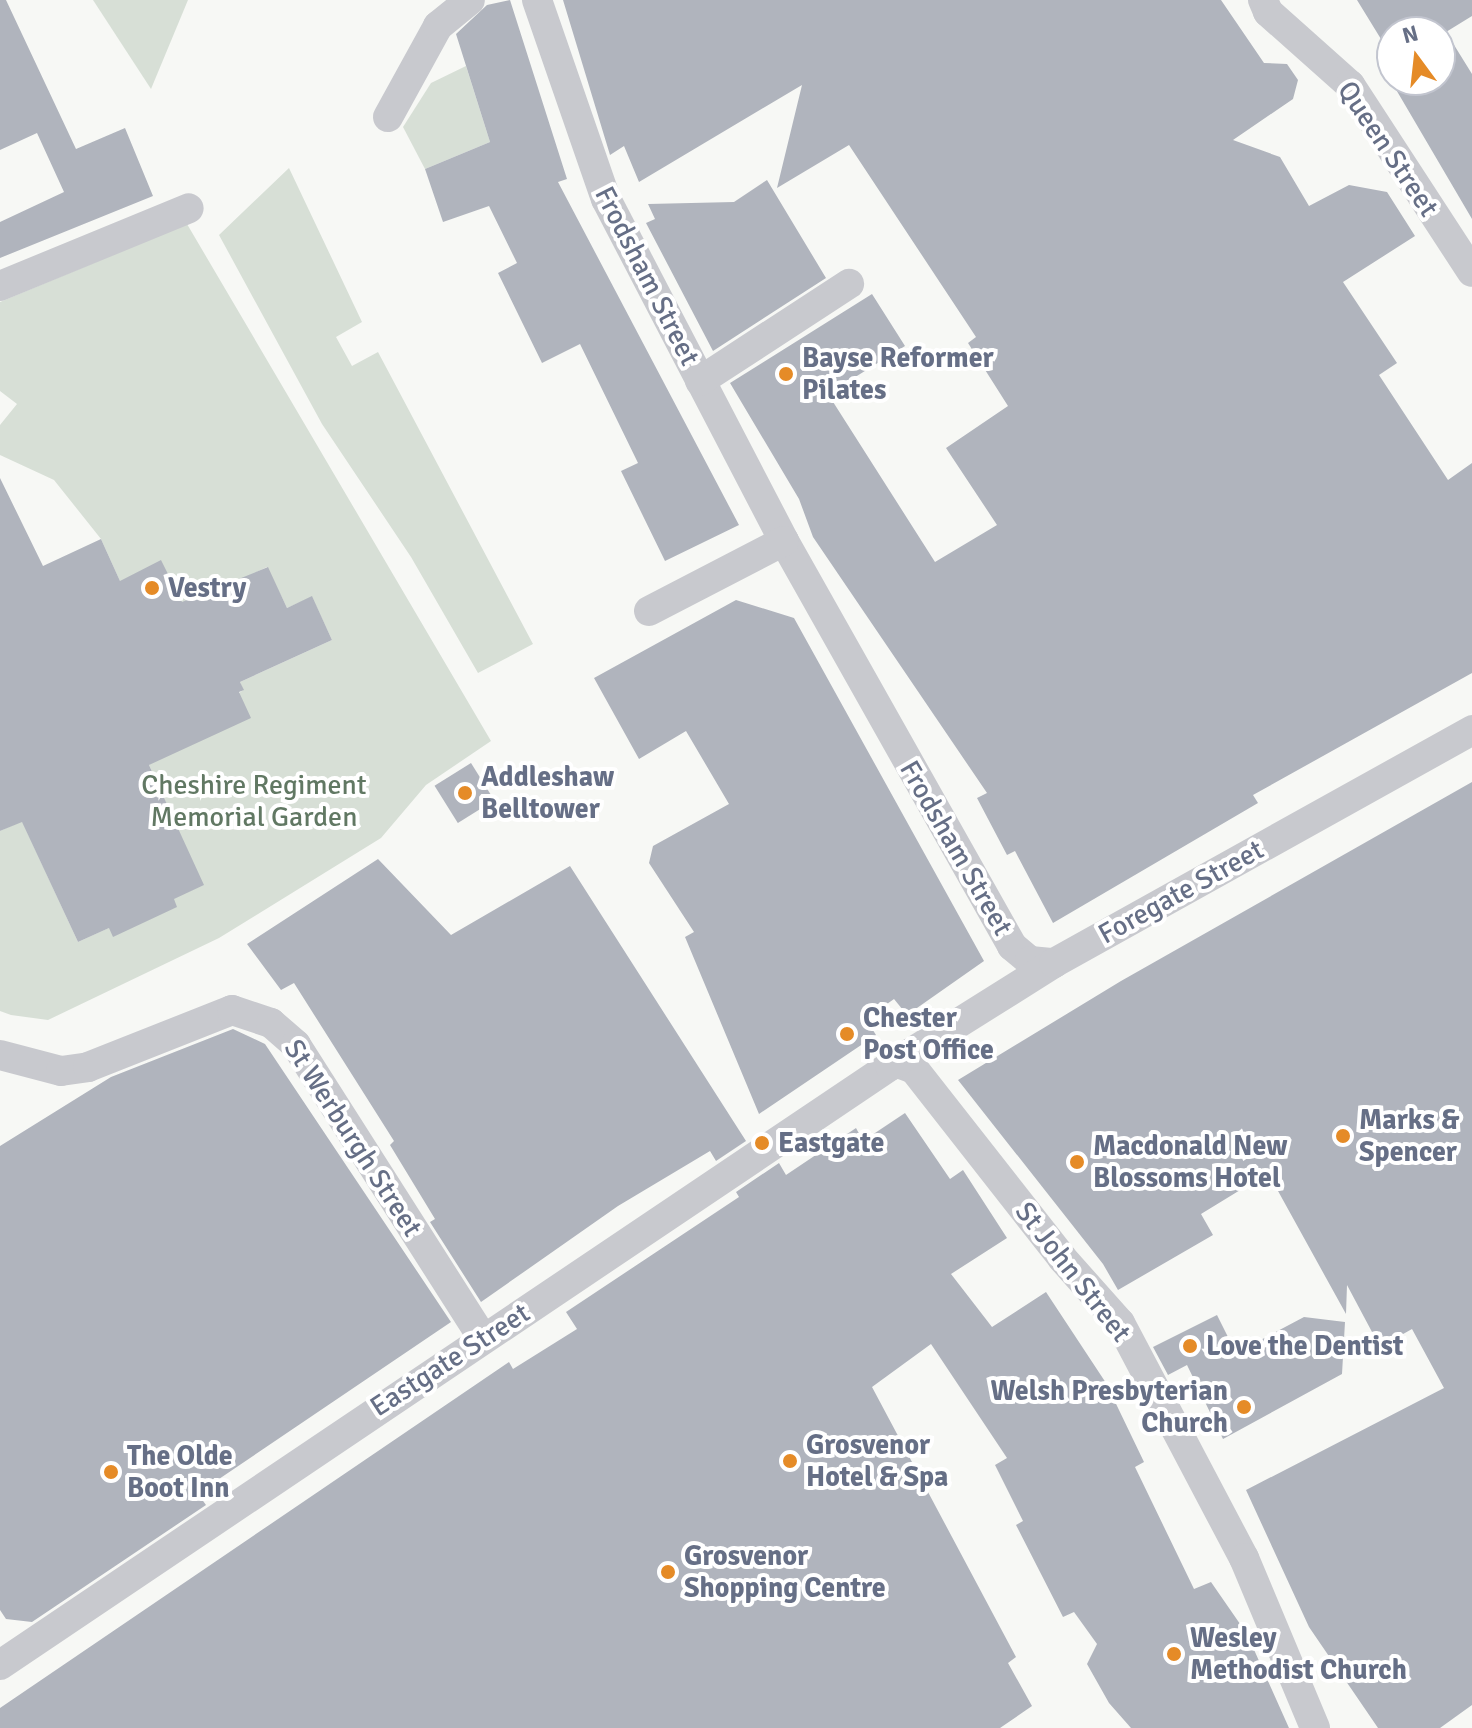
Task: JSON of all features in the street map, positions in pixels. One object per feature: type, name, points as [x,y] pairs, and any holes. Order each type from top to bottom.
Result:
[{"type":"street","points":[[388,117],[438,26],[470,0]]},
{"type":"street","name":"Frodsham Street","points":[[537,0],[606,199],[784,541],[1012,946],[1030,961],[1054,963]]},
{"type":"street","name":"Queen Street","points":[[1263,0],[1268,12],[1350,85],[1472,272]]},
{"type":"street","points":[[0,286],[189,208]]},
{"type":"street","points":[[700,381],[849,284]]},
{"type":"street","points":[[649,611],[784,541]]},
{"type":"street","name":"Foregate Street","points":[[895,1062],[1054,963],[1472,730]]},
{"type":"street","name":"St Werburgh Street","points":[[0,1055],[61,1071],[88,1067],[232,1010],[271,1023],[296,1045],[483,1338]]},
{"type":"street","name":"St John Street","points":[[895,1062],[914,1069],[1120,1323],[1244,1558],[1315,1728]]},
{"type":"street","name":"Eastgate Street","points":[[2,1659],[895,1062]]},
{"type":"green space","points":[[93,0],[188,0],[151,89]]},
{"type":"green space","points":[[466,66],[490,142],[425,169],[403,127],[431,83]]},
{"type":"green space","points":[[289,168],[362,322],[336,337],[352,366],[378,352],[533,644],[478,673],[411,557],[322,424],[219,235]]},
{"type":"green space","name":"Cheshire Regiment Memorial Garden","points":[[187,224],[491,741],[426,785],[381,838],[219,938],[48,1020],[11,1015],[0,1011],[0,831],[22,821],[78,942],[203,885],[149,765],[243,690],[240,682],[332,640],[312,597],[287,608],[267,567],[212,593],[209,589],[160,617],[124,590],[101,539],[54,480],[0,455],[0,425],[17,404],[0,391],[0,302]]},
{"type":"building","points":[[0,0],[6,0],[76,149],[125,128],[153,196],[0,258],[0,222],[64,192],[37,133],[0,150]]},
{"type":"building","points":[[510,0],[567,179],[558,182],[739,525],[665,561],[621,471],[638,463],[580,344],[542,363],[498,273],[517,263],[489,206],[443,222],[425,169],[490,142],[456,34],[487,5]]},
{"type":"building","points":[[563,0],[1221,0],[1264,63],[1287,64],[1298,80],[1293,99],[1233,140],[1280,157],[1309,206],[1349,185],[1387,192],[1415,236],[1343,282],[1397,363],[1379,375],[1448,480],[1472,463],[1472,673],[1253,795],[1258,803],[1053,923],[1015,851],[1007,855],[977,798],[987,793],[813,537],[799,499],[730,383],[872,294],[905,346],[828,394],[935,562],[997,525],[946,448],[1008,406],[968,343],[976,337],[849,145],[777,188],[802,85],[639,182],[624,146],[610,155]]},
{"type":"building","points":[[1357,0],[1472,0],[1472,16],[1456,26],[1456,16],[1376,16],[1376,31]]},
{"type":"building","points":[[1456,48],[1472,74],[1472,219],[1400,96],[1456,96]]},
{"type":"building","points":[[767,180],[826,278],[713,351],[646,223],[655,219],[648,204],[734,202]]},
{"type":"building","points":[[0,478],[43,566],[101,539],[120,581],[161,560],[182,602],[268,567],[287,608],[312,596],[332,640],[240,682],[244,690],[239,692],[251,718],[149,765],[204,885],[174,899],[177,907],[113,937],[109,928],[78,942],[22,822],[0,831]]},
{"type":"building","points":[[736,600],[794,618],[984,961],[907,1015],[894,999],[866,1019],[876,1035],[759,1114],[685,937],[694,932],[649,863],[653,846],[729,804],[686,731],[639,759],[594,678]]},
{"type":"building","name":"Addleshaw Belltower","points":[[471,763],[494,800],[458,823],[435,786]]},
{"type":"building","points":[[1472,782],[1472,1705],[1440,1728],[1378,1728],[1309,1627],[1246,1490],[1444,1388],[1412,1329],[1380,1347],[1347,1285],[1346,1314],[1268,1173],[1201,1214],[1213,1235],[1118,1290],[1103,1264],[958,1080],[1121,981]]},
{"type":"building","points":[[378,859],[451,935],[570,866],[746,1141],[716,1161],[710,1151],[618,1206],[481,1302],[430,1222],[435,1219],[390,1145],[394,1141],[294,983],[281,990],[247,944]]},
{"type":"building","points":[[233,1029],[265,1044],[451,1322],[198,1494],[206,1505],[32,1622],[6,1619],[0,1610],[0,1146],[111,1077]]},
{"type":"building","points":[[905,1113],[950,1179],[963,1170],[1007,1238],[951,1274],[992,1327],[1046,1292],[1106,1383],[1144,1462],[1135,1467],[1194,1589],[1211,1582],[1247,1634],[1289,1728],[1131,1728],[1109,1703],[1087,1664],[1097,1644],[1074,1612],[1063,1617],[1016,1525],[1023,1521],[995,1465],[1007,1458],[931,1344],[872,1387],[1016,1657],[1008,1663],[1032,1706],[1000,1728],[0,1728],[0,1708],[509,1362],[513,1369],[577,1329],[566,1312],[739,1197],[736,1192],[779,1163],[786,1175],[856,1128],[863,1141]]},
{"type":"building","name":"Welsh Presbyterian Church","points":[[1217,1315],[1236,1353],[1304,1317],[1345,1322],[1342,1374],[1223,1439],[1187,1365],[1168,1375],[1153,1347]]},
{"type":"place","name":"Bayse Reformer Pilates","points":[[786,374]]},
{"type":"place","name":"Vestry","points":[[152,588]]},
{"type":"place","name":"Addleshaw Belltower","points":[[465,793]]},
{"type":"place","name":"Chester Post Office","points":[[847,1034]]},
{"type":"place","name":"Marks & Spencer","points":[[1343,1136]]},
{"type":"place","name":"Eastgate","points":[[762,1143]]},
{"type":"place","name":"Macdonald New Blossoms Hotel","points":[[1077,1162]]},
{"type":"place","name":"Love the Dentist","points":[[1190,1346]]},
{"type":"place","name":"Welsh Presbyterian Church","points":[[1244,1407]]},
{"type":"place","name":"Grosvenor Hotel & Spa","points":[[790,1461]]},
{"type":"place","name":"The Olde Boot Inn","points":[[111,1472]]},
{"type":"place","name":"Grosvenor Shopping Centre","points":[[668,1572]]},
{"type":"place","name":"Wesley Methodist Church","points":[[1174,1654]]}]
